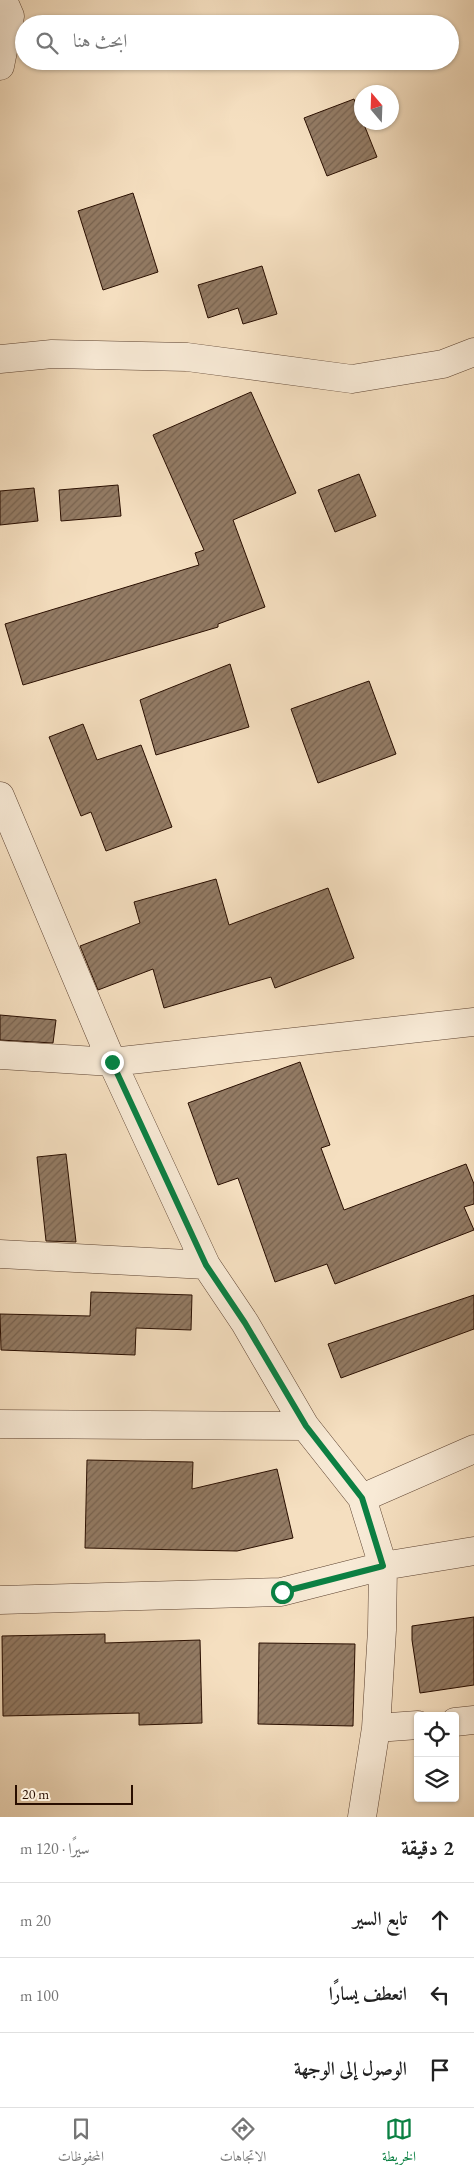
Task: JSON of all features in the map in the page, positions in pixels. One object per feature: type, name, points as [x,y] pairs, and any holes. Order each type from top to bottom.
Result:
[{"type":"street","points":[[0,66],[10,16],[3,0]]},
{"type":"street","points":[[1,355],[52,354],[187,357],[352,379],[442,364],[474,352]]},
{"type":"street","points":[[0,796],[112,1062],[206,1265],[245,1323],[306,1426],[362,1498],[383,1566],[382,1630],[376,1728],[362,1817]]},
{"type":"street","points":[[0,1055],[112,1062],[474,1022]]},
{"type":"street","points":[[0,1254],[206,1265]]},
{"type":"street","points":[[0,1424],[306,1426]]},
{"type":"street","points":[[362,1498],[474,1449]]},
{"type":"street","points":[[0,1600],[282,1592],[383,1566],[474,1551]]},
{"type":"street","points":[[459,1722],[474,1720]]},
{"type":"street","points":[[376,1728],[414,1725]]},
{"type":"building","points":[[354,99],[354,130],[366,130],[377,157],[327,176],[304,118]]},
{"type":"building","points":[[133,193],[158,272],[103,290],[78,211]]},
{"type":"building","points":[[262,266],[277,314],[243,324],[238,308],[208,318],[198,285]]},
{"type":"building","points":[[251,392],[296,493],[233,520],[265,607],[218,624],[218,627],[23,685],[5,624],[199,565],[195,553],[204,550],[153,435]]},
{"type":"building","points":[[359,474],[376,516],[335,532],[318,490]]},
{"type":"building","points":[[118,485],[121,516],[61,521],[59,490]]},
{"type":"building","points":[[34,488],[38,521],[0,525],[0,491]]},
{"type":"building","points":[[230,664],[249,727],[156,755],[140,700]]},
{"type":"building","points":[[369,681],[396,754],[318,783],[291,709]]},
{"type":"building","points":[[83,724],[97,760],[141,745],[172,827],[106,851],[91,812],[81,816],[49,737]]},
{"type":"building","points":[[216,879],[229,925],[328,888],[354,958],[275,988],[271,977],[164,1008],[153,969],[98,990],[80,946],[140,923],[134,902]]},
{"type":"building","points":[[0,1015],[56,1020],[53,1043],[0,1040]]},
{"type":"building","points":[[300,1062],[330,1145],[321,1148],[344,1210],[466,1164],[474,1184],[474,1204],[464,1207],[474,1230],[335,1284],[327,1264],[275,1282],[238,1178],[218,1185],[188,1103]]},
{"type":"building","points":[[66,1154],[76,1242],[46,1241],[37,1157]]},
{"type":"building","points":[[91,1292],[192,1295],[191,1330],[136,1328],[135,1355],[1,1350],[0,1314],[90,1316]]},
{"type":"building","points":[[474,1295],[474,1329],[341,1378],[328,1344]]},
{"type":"building","points":[[87,1460],[193,1462],[192,1489],[277,1469],[293,1538],[237,1551],[85,1548]]},
{"type":"building","points":[[474,1617],[474,1685],[420,1693],[412,1640],[412,1626]]},
{"type":"building","points":[[105,1634],[105,1643],[200,1640],[202,1723],[139,1725],[139,1713],[3,1716],[2,1636]]},
{"type":"building","points":[[259,1643],[355,1644],[353,1726],[258,1724]]},
{"type":"route","points":[[112,1062],[206,1265],[245,1323],[306,1426],[362,1498],[383,1566],[282,1592]]}]
